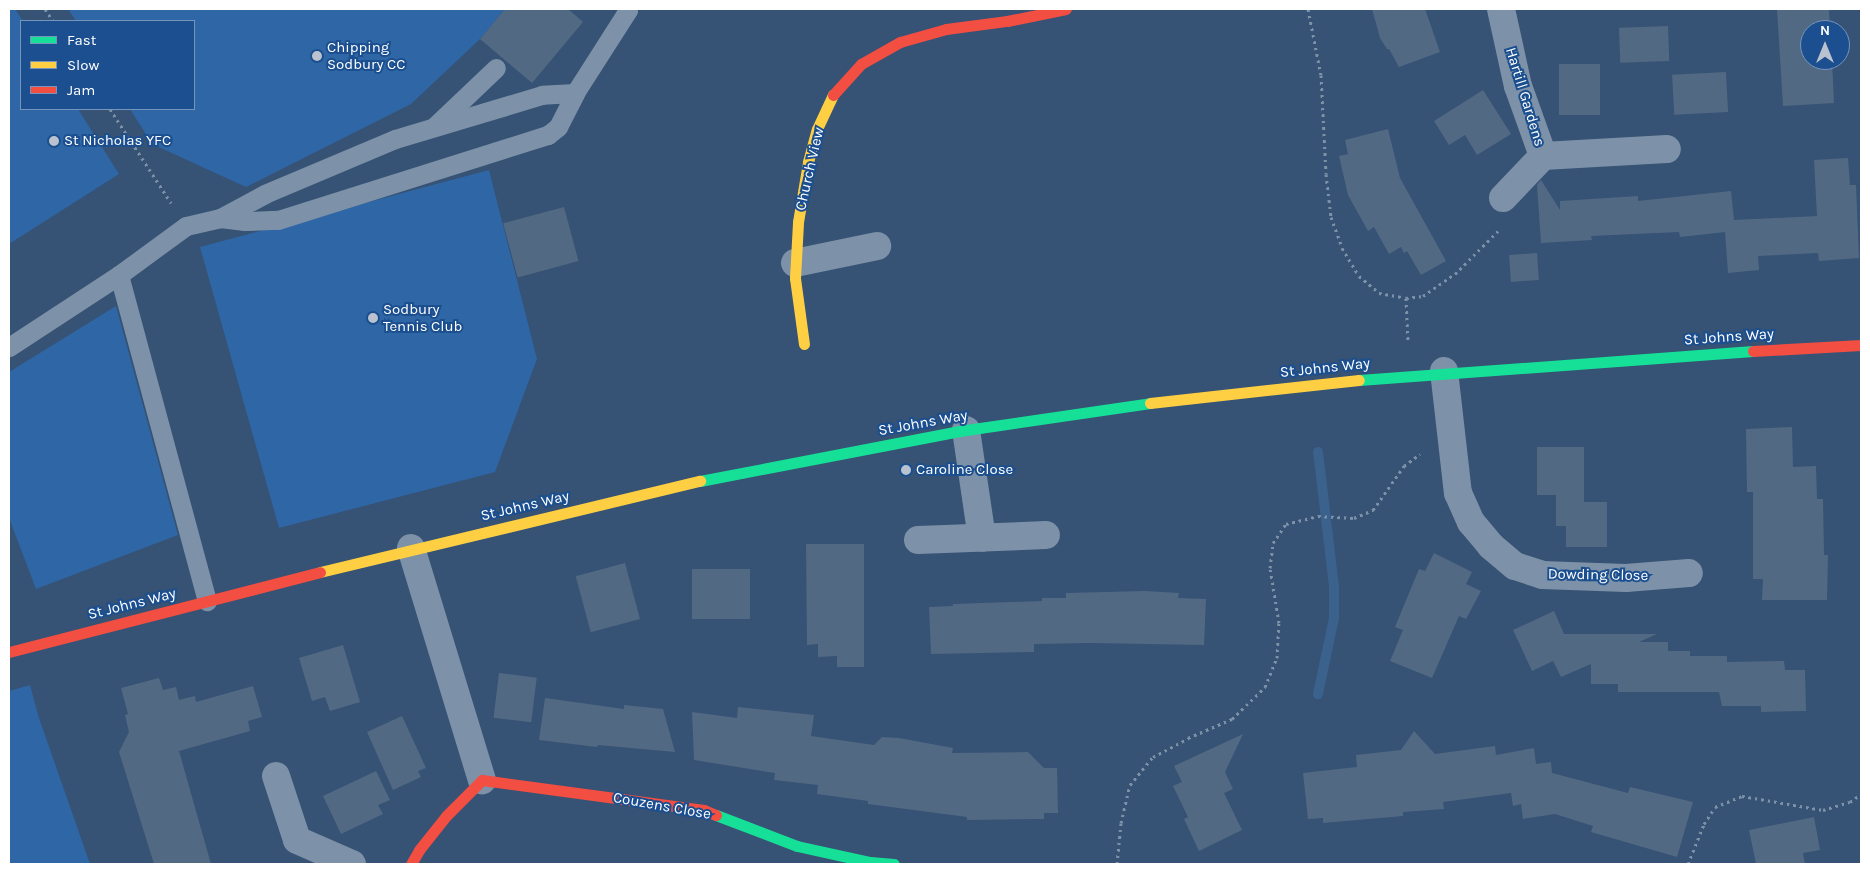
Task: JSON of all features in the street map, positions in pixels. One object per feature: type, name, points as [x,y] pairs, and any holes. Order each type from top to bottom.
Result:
[{"type":"street","name":"Church View","points":[[804,344],[798,308],[795,262],[803,190],[817,129],[834,93],[861,64],[887,48],[926,33],[1024,18],[1066,9]]},
{"type":"street","name":"Hartill Gardens","points":[[1501,9],[1518,86],[1543,156]]},
{"type":"street","name":"Hartill Gardens","points":[[1503,198],[1543,156],[1667,149]]},
{"type":"street","points":[[795,262],[877,246]]},
{"type":"street","name":"St Johns Way","points":[[9,652],[411,548],[733,473],[966,430],[1153,402],[1444,372],[1861,345]]},
{"type":"street","name":"Dowding Close","points":[[1444,372],[1458,493],[1471,522],[1491,546],[1515,566],[1542,575],[1626,578],[1689,573]]},
{"type":"street","points":[[966,430],[982,538]]},
{"type":"street","points":[[918,540],[1046,535]]},
{"type":"street","points":[[411,548],[482,780],[446,816],[411,864]]},
{"type":"street","points":[[276,776],[297,840],[352,864]]},
{"type":"street","name":"Couzens Close","points":[[482,780],[704,810],[796,846],[870,862],[894,864]]},
{"type":"lane","points":[[220,218],[245,221],[278,220],[548,135],[558,127],[575,93],[628,10],[626,9]]},
{"type":"lane","points":[[432,128],[496,68]]},
{"type":"lane","points":[[9,347],[119,275],[186,226],[220,218],[265,194],[395,139],[542,95],[575,93]]},
{"type":"lane","points":[[119,275],[207,601]]},
{"type":"path","points":[[45,9],[53,20]]},
{"type":"path","points":[[1308,9],[1321,75],[1326,174],[1334,227],[1348,259],[1365,283],[1379,292],[1406,298],[1419,297],[1433,291],[1455,274],[1516,211],[1503,198]]},
{"type":"path","points":[[111,110],[186,226]]},
{"type":"path","points":[[1406,298],[1409,350]]},
{"type":"path","points":[[1117,864],[1121,823],[1130,785],[1153,757],[1188,738],[1232,719],[1265,687],[1277,658],[1279,623],[1270,568],[1272,544],[1286,524],[1318,516],[1354,518],[1373,510],[1404,466],[1428,449]]},
{"type":"path","points":[[1688,864],[1704,824],[1716,807],[1742,796],[1824,810],[1850,802],[1861,794]]},
{"type":"shaded area","name":"St Nicholas YFC","points":[[9,9],[15,9],[22,20],[20,20],[20,110],[79,110],[119,174],[9,244]]},
{"type":"shaded area","points":[[68,9],[505,9],[480,39],[411,104],[246,187],[152,144],[131,110],[195,110],[195,20],[75,20]]},
{"type":"shaded area","name":"Sodbury Tennis Club","points":[[489,170],[537,359],[495,472],[279,528],[200,247]]},
{"type":"shaded area","points":[[116,306],[178,535],[36,589],[9,518],[9,372]]},
{"type":"shaded area","points":[[30,685],[39,718],[90,864],[9,864],[9,691]]},
{"type":"building","points":[[505,9],[568,9],[583,22],[532,83],[480,39]]},
{"type":"building","points":[[1372,9],[1425,9],[1440,52],[1399,67],[1380,38]]},
{"type":"building","points":[[1777,9],[1829,9],[1830,20],[1800,20],[1800,70],[1832,70],[1834,103],[1783,106]]},
{"type":"building","points":[[1668,26],[1669,61],[1620,63],[1619,28]]},
{"type":"building","points":[[1559,64],[1600,64],[1600,115],[1559,115]]},
{"type":"building","points":[[1726,72],[1728,112],[1674,115],[1672,75]]},
{"type":"building","points":[[1483,90],[1511,134],[1477,155],[1465,135],[1449,145],[1434,121]]},
{"type":"building","points":[[1388,129],[1400,178],[1446,261],[1421,275],[1407,251],[1404,253],[1401,247],[1389,254],[1374,227],[1368,231],[1348,195],[1339,156],[1348,154],[1345,140]]},
{"type":"building","points":[[1848,158],[1850,185],[1856,185],[1859,258],[1819,261],[1818,253],[1758,256],[1759,270],[1728,273],[1725,232],[1680,237],[1679,232],[1591,236],[1592,240],[1541,243],[1537,185],[1541,180],[1560,210],[1560,201],[1638,196],[1638,201],[1731,191],[1734,220],[1817,216],[1814,160]]},
{"type":"building","points":[[564,207],[578,261],[518,277],[503,223]]},
{"type":"building","points":[[1537,253],[1539,280],[1511,282],[1509,255]]},
{"type":"building","points":[[1792,427],[1793,467],[1816,466],[1817,499],[1823,499],[1824,555],[1828,555],[1827,600],[1762,600],[1763,579],[1753,579],[1753,492],[1747,492],[1746,429]]},
{"type":"building","points":[[1537,447],[1584,447],[1584,502],[1607,502],[1607,547],[1566,547],[1566,526],[1556,526],[1556,495],[1537,495]]},
{"type":"building","points":[[806,544],[864,544],[864,667],[837,667],[837,656],[818,657],[818,644],[807,645]]},
{"type":"building","points":[[1434,553],[1472,572],[1466,584],[1481,591],[1466,619],[1459,616],[1432,678],[1390,661],[1403,630],[1395,627],[1419,569],[1425,571]]},
{"type":"building","points":[[625,563],[640,619],[591,632],[576,576]]},
{"type":"building","points":[[692,569],[750,569],[750,619],[692,619]]},
{"type":"building","points":[[1145,591],[1179,593],[1178,598],[1206,599],[1204,645],[1034,644],[1034,652],[931,654],[929,607],[953,606],[953,604],[1042,601],[1042,598],[1066,598],[1066,593]]},
{"type":"building","points":[[1554,611],[1564,634],[1657,634],[1639,642],[1668,642],[1668,651],[1690,651],[1690,656],[1727,656],[1727,662],[1784,661],[1785,670],[1805,670],[1806,711],[1761,712],[1761,706],[1722,706],[1719,692],[1618,692],[1618,684],[1591,684],[1591,664],[1561,677],[1553,661],[1532,671],[1513,630]]},
{"type":"building","points":[[343,645],[360,702],[330,711],[325,697],[312,701],[299,658]]},
{"type":"building","points":[[499,673],[537,678],[531,722],[494,718]]},
{"type":"building","points":[[159,678],[163,690],[176,687],[179,700],[195,696],[196,702],[253,686],[262,717],[248,721],[250,731],[179,751],[211,864],[154,864],[119,752],[129,732],[125,715],[128,714],[121,688]]},
{"type":"building","points":[[545,698],[624,709],[624,705],[663,709],[675,752],[598,745],[597,747],[539,740]]},
{"type":"building","points":[[738,707],[814,715],[811,736],[874,745],[882,737],[899,738],[953,748],[952,753],[1028,752],[1044,768],[1057,768],[1058,813],[1044,813],[1044,819],[967,820],[967,817],[868,804],[868,801],[817,794],[818,785],[774,780],[775,773],[694,760],[692,712],[737,718]]},
{"type":"building","points":[[402,716],[426,768],[418,771],[421,777],[393,790],[367,732]]},
{"type":"building","points":[[1414,731],[1435,754],[1495,746],[1496,755],[1534,748],[1536,764],[1551,762],[1552,773],[1628,793],[1630,787],[1693,802],[1677,857],[1591,832],[1593,826],[1555,814],[1523,819],[1521,804],[1513,806],[1511,793],[1443,802],[1444,809],[1403,812],[1403,816],[1323,823],[1323,818],[1308,819],[1303,773],[1357,767],[1356,755],[1401,750]]},
{"type":"building","points":[[1243,734],[1225,772],[1233,789],[1224,793],[1242,830],[1199,851],[1184,819],[1188,817],[1173,786],[1182,782],[1174,766]]},
{"type":"building","points":[[376,771],[390,800],[378,805],[383,814],[341,834],[323,796]]},
{"type":"building","points":[[1814,817],[1820,850],[1803,853],[1805,864],[1756,864],[1749,830]]},
{"type":"waterway","points":[[1318,452],[1334,587],[1334,618],[1318,694]]},
{"type":"traffic: fast","points":[[1359,380],[1753,351]]},
{"type":"traffic: fast","points":[[700,481],[966,430],[1150,403]]},
{"type":"traffic: fast","points":[[716,815],[797,846],[870,862],[894,864]]},
{"type":"traffic: slow","points":[[804,344],[795,278],[798,222],[808,162],[817,129],[833,95]]},
{"type":"traffic: slow","points":[[1150,403],[1359,380]]},
{"type":"traffic: slow","points":[[320,572],[700,481]]},
{"type":"traffic: jam","points":[[833,95],[861,64],[900,42],[946,29],[1007,21],[1066,9]]},
{"type":"traffic: jam","points":[[1753,351],[1861,345]]},
{"type":"traffic: jam","points":[[9,652],[320,572]]},
{"type":"traffic: jam","points":[[411,864],[419,850],[446,816],[482,780],[704,810],[716,815]]},
{"type":"place","name":"Chipping Sodbury CC","points":[[317,56]]},
{"type":"place","name":"St Nicholas YFC","points":[[54,141]]},
{"type":"place","name":"Sodbury Tennis Club","points":[[373,318]]},
{"type":"place","name":"Caroline Close","points":[[906,470]]}]
